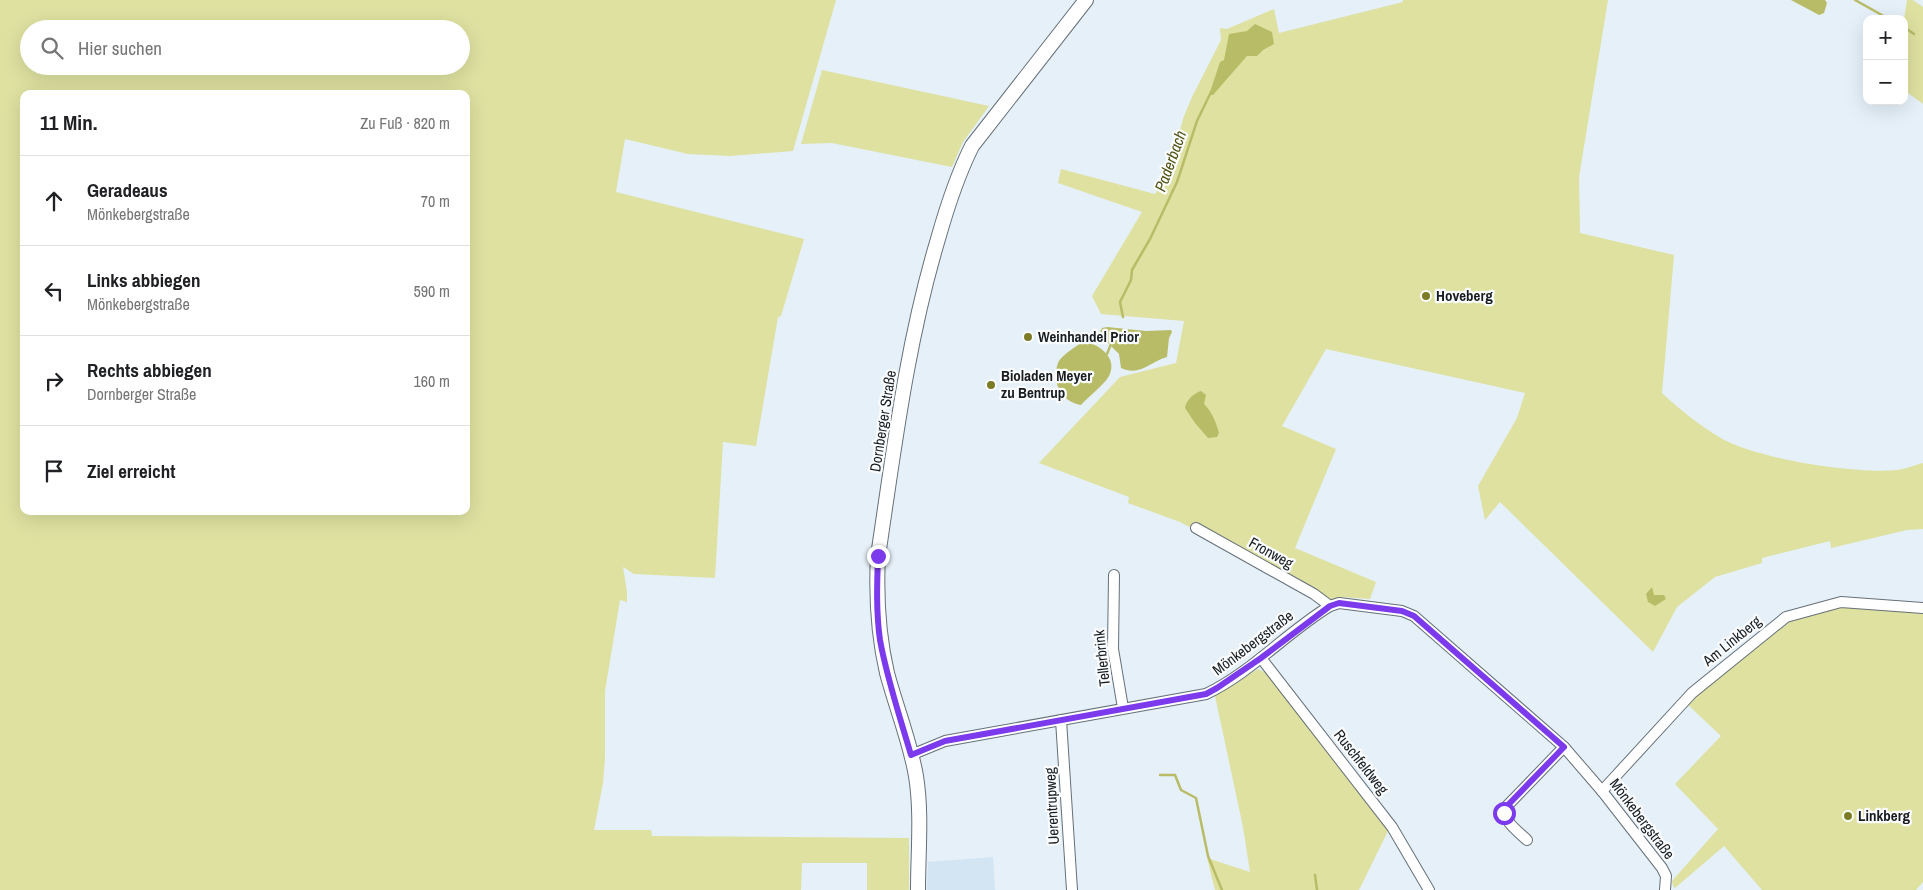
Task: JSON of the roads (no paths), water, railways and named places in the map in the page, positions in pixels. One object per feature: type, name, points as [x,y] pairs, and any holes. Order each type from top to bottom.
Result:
[{"type":"main road","name":"Dornberger Straße","points":[[918,890],[919,809],[916,776],[887,673],[880,640],[877,580],[878,556],[920,300],[959,171],[972,146],[1086,0]]},
{"type":"street","name":"Fronweg","points":[[1196,528],[1314,594],[1330,606]]},
{"type":"street","name":"Tellerbrink","points":[[1114,575],[1112,649],[1123,708]]},
{"type":"street","name":"Am Linkberg","points":[[1602,790],[1692,693],[1786,617],[1841,602],[1923,608]]},
{"type":"street","name":"Mönkebergstraße","points":[[911,755],[945,741],[1206,694],[1261,658],[1330,606],[1339,603],[1402,611],[1414,616],[1564,747],[1602,790],[1662,868],[1666,876],[1667,889]]},
{"type":"street","name":"Ruschfeldweg","points":[[1261,658],[1386,819],[1429,890]]},
{"type":"street","name":"Uerentrupweg","points":[[1061,720],[1072,890]]},
{"type":"street","points":[[1527,840],[1505,818],[1504,813],[1507,806],[1564,747]]},
{"type":"waterway","name":"Paderbach","points":[[1855,0],[1882,15]]},
{"type":"waterway","name":"Paderbach","points":[[1908,30],[1914,34]]},
{"type":"waterway","name":"Paderbach","points":[[1123,317],[1120,302],[1131,280],[1132,270],[1150,239],[1177,182],[1197,121],[1211,92]]},
{"type":"waterway","name":"Paderbach","points":[[1107,354],[1111,344]]},
{"type":"waterway","points":[[1160,775],[1175,775],[1181,790],[1196,798],[1208,856],[1222,890]]},
{"type":"waterway","points":[[1315,875],[1317,890]]},
{"type":"place","name":"Hoveberg","points":[[1426,296]]},
{"type":"place","name":"Weinhandel Prior","points":[[1028,337]]},
{"type":"place","name":"Bioladen Meyer zu Bentrup","points":[[991,385]]},
{"type":"place","name":"Linkberg","points":[[1848,816]]}]
